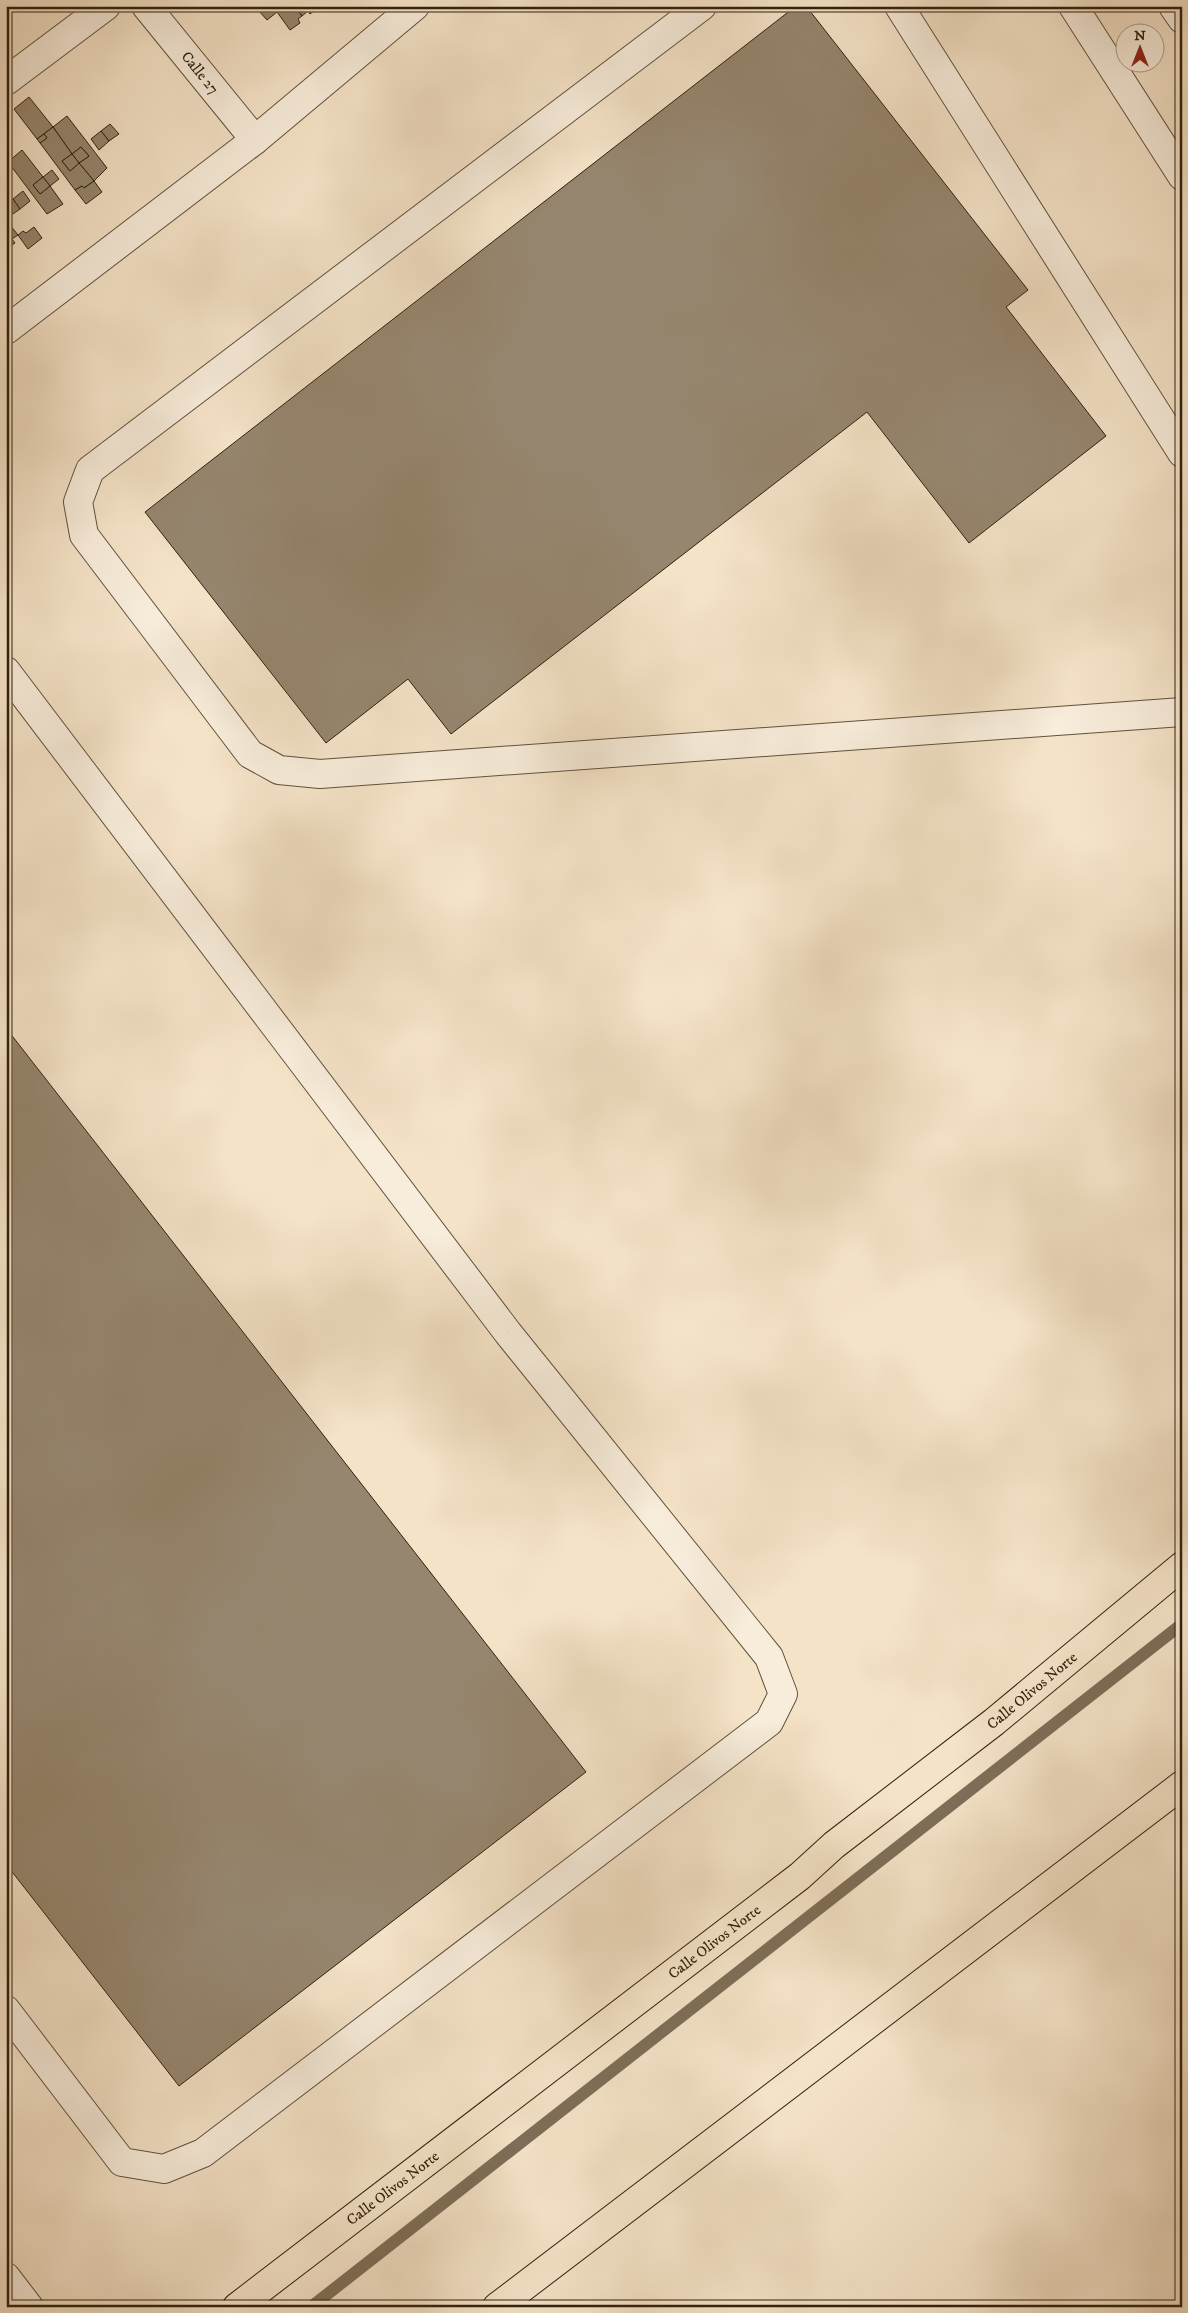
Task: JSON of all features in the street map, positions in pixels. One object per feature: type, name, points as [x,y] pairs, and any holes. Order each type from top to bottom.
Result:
[{"type":"main road","name":"Calle Olivos Norte","points":[[237,2307],[800,1876],[834,1845],[994,1722],[1182,1566]]},
{"type":"main road","points":[[497,2307],[1182,1785]]},
{"type":"street","points":[[6,81],[106,6]]},
{"type":"street","name":"Calle 27","points":[[146,6],[255,140]]},
{"type":"street","points":[[6,330],[255,140],[415,6]]},
{"type":"street","points":[[702,6],[90,470],[78,502],[84,535],[250,754],[280,770],[320,774],[1182,712]]},
{"type":"street","points":[[899,6],[1182,453]]},
{"type":"street","points":[[1073,6],[1182,176]]},
{"type":"street","points":[[1173,6],[1182,19]]},
{"type":"street","points":[[6,671],[508,1333],[770,1656],[783,1694],[769,1722],[204,2153],[164,2169],[122,2162],[6,2010]]},
{"type":"street","points":[[6,2277],[28,2307]]},
{"type":"building","points":[[262,6],[272,6],[277,12],[267,20],[258,10]]},
{"type":"building","points":[[283,6],[295,6],[302,16],[298,19],[300,23],[290,30],[277,12]]},
{"type":"building","points":[[295,6],[319,7],[310,14],[308,11],[302,16]]},
{"type":"building","points":[[796,6],[806,6],[1028,290],[1006,307],[1106,436],[969,543],[867,412],[451,734],[408,679],[326,743],[145,512]]},
{"type":"building","points":[[29,97],[53,127],[37,139],[14,109]]},
{"type":"building","points":[[67,116],[107,168],[94,181],[79,163],[89,156],[81,147],[72,154],[53,127]]},
{"type":"building","points":[[110,124],[119,134],[109,141],[101,131]]},
{"type":"building","points":[[53,127],[72,154],[62,161],[70,171],[79,163],[94,181],[84,188],[82,186],[75,190],[40,143],[47,138],[44,134]]},
{"type":"building","points":[[101,131],[109,141],[99,150],[91,139]]},
{"type":"building","points":[[44,134],[47,138],[40,143],[37,139]]},
{"type":"building","points":[[81,147],[89,156],[79,163],[72,154]]},
{"type":"building","points":[[22,150],[43,177],[33,185],[40,194],[50,186],[63,204],[47,214],[8,162]]},
{"type":"building","points":[[72,154],[79,163],[70,171],[62,161]]},
{"type":"building","points":[[52,170],[59,179],[50,186],[43,177]]},
{"type":"building","points":[[43,177],[50,186],[40,194],[33,185]]},
{"type":"building","points":[[94,181],[102,192],[86,204],[75,190],[82,186],[84,188]]},
{"type":"building","points":[[23,191],[30,201],[20,209],[13,199]]},
{"type":"building","points":[[13,199],[20,209],[10,216],[6,211],[6,204]]},
{"type":"building","points":[[6,220],[18,235],[12,239],[15,243],[6,249]]},
{"type":"building","points":[[34,227],[42,238],[28,249],[18,235],[23,231],[26,233]]},
{"type":"building","points":[[6,1028],[586,1772],[179,2086],[6,1864]]},
{"type":"waterway","points":[[311,2307],[1182,1624]]}]
